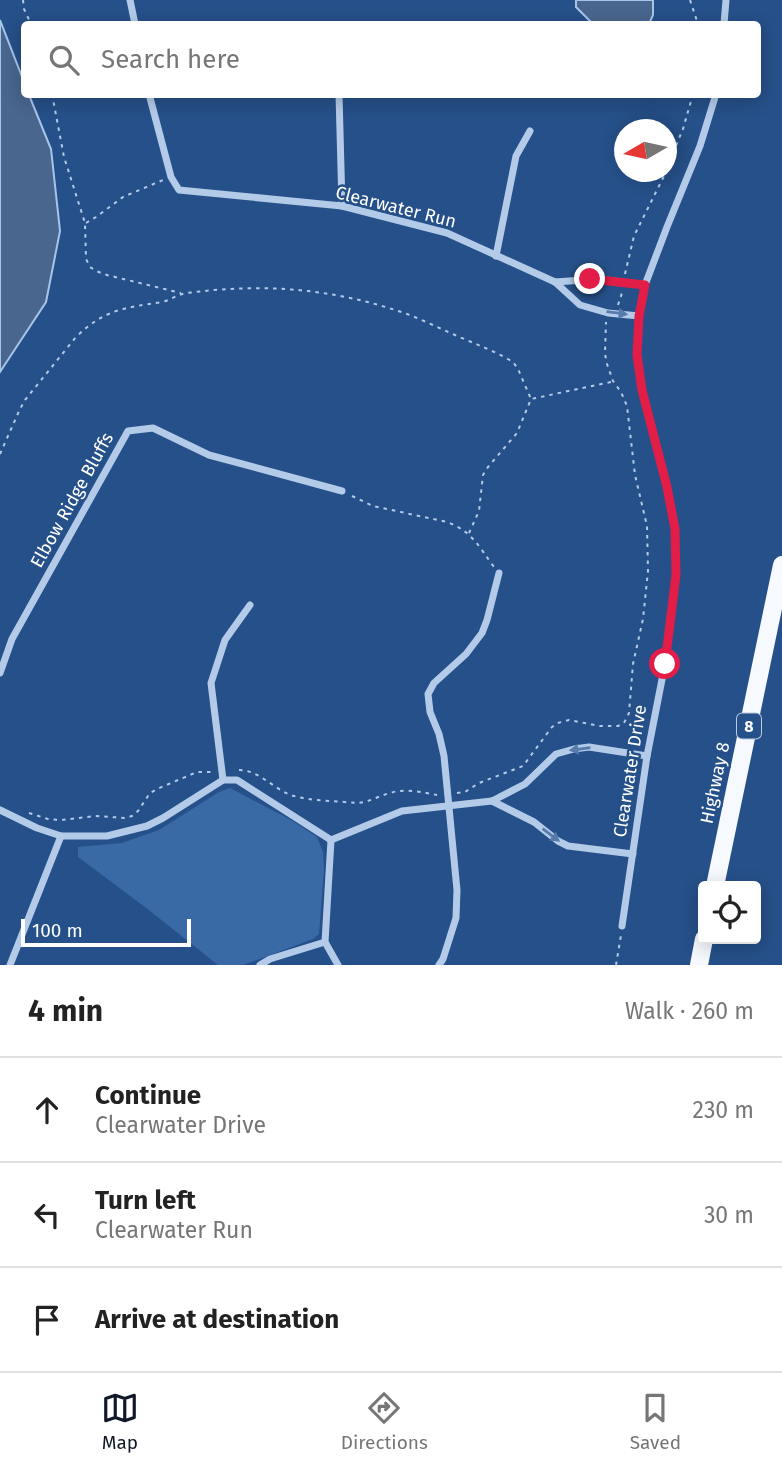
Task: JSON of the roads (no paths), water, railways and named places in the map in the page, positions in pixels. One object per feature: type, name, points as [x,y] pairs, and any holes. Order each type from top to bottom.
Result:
[{"type":"main road","name":"Highway 8","points":[[716,881],[782,565]]},
{"type":"main road","points":[[699,965],[703,944]]},
{"type":"street","points":[[131,0],[134,21]]},
{"type":"street","points":[[724,21],[726,0]]},
{"type":"street","name":"Clearwater Run","points":[[150,98],[171,177],[179,190],[342,206],[447,233],[555,282],[580,305],[608,313],[639,316]]},
{"type":"street","points":[[339,98],[342,206]]},
{"type":"street","name":"Clearwater Drive","points":[[622,926],[647,756],[665,664],[676,575],[675,529],[642,390],[637,355],[639,316],[645,285],[700,146],[715,98]]},
{"type":"street","points":[[496,256],[516,156],[530,131]]},
{"type":"street","name":"Clearwater Run","points":[[555,282],[590,279],[645,285]]},
{"type":"street","name":"Elbow Ridge Bluffs","points":[[0,673],[12,639],[128,431],[153,428],[209,456],[342,491]]},
{"type":"street","points":[[439,965],[456,918],[457,890],[442,744],[430,712],[428,694],[434,683],[466,654],[482,633],[499,573]]},
{"type":"street","points":[[223,780],[211,683],[225,640],[250,605]]},
{"type":"street","points":[[331,840],[401,811],[492,801],[525,784],[556,754],[574,749],[589,747],[647,756]]},
{"type":"street","points":[[0,810],[61,836],[107,836],[147,826],[223,780],[237,780],[331,840]]},
{"type":"street","points":[[492,801],[534,822],[568,846],[633,854]]},
{"type":"street","points":[[9,965],[61,836]]},
{"type":"street","points":[[331,840],[325,942],[338,965]]},
{"type":"street","points":[[260,965],[270,959],[325,942]]}]
